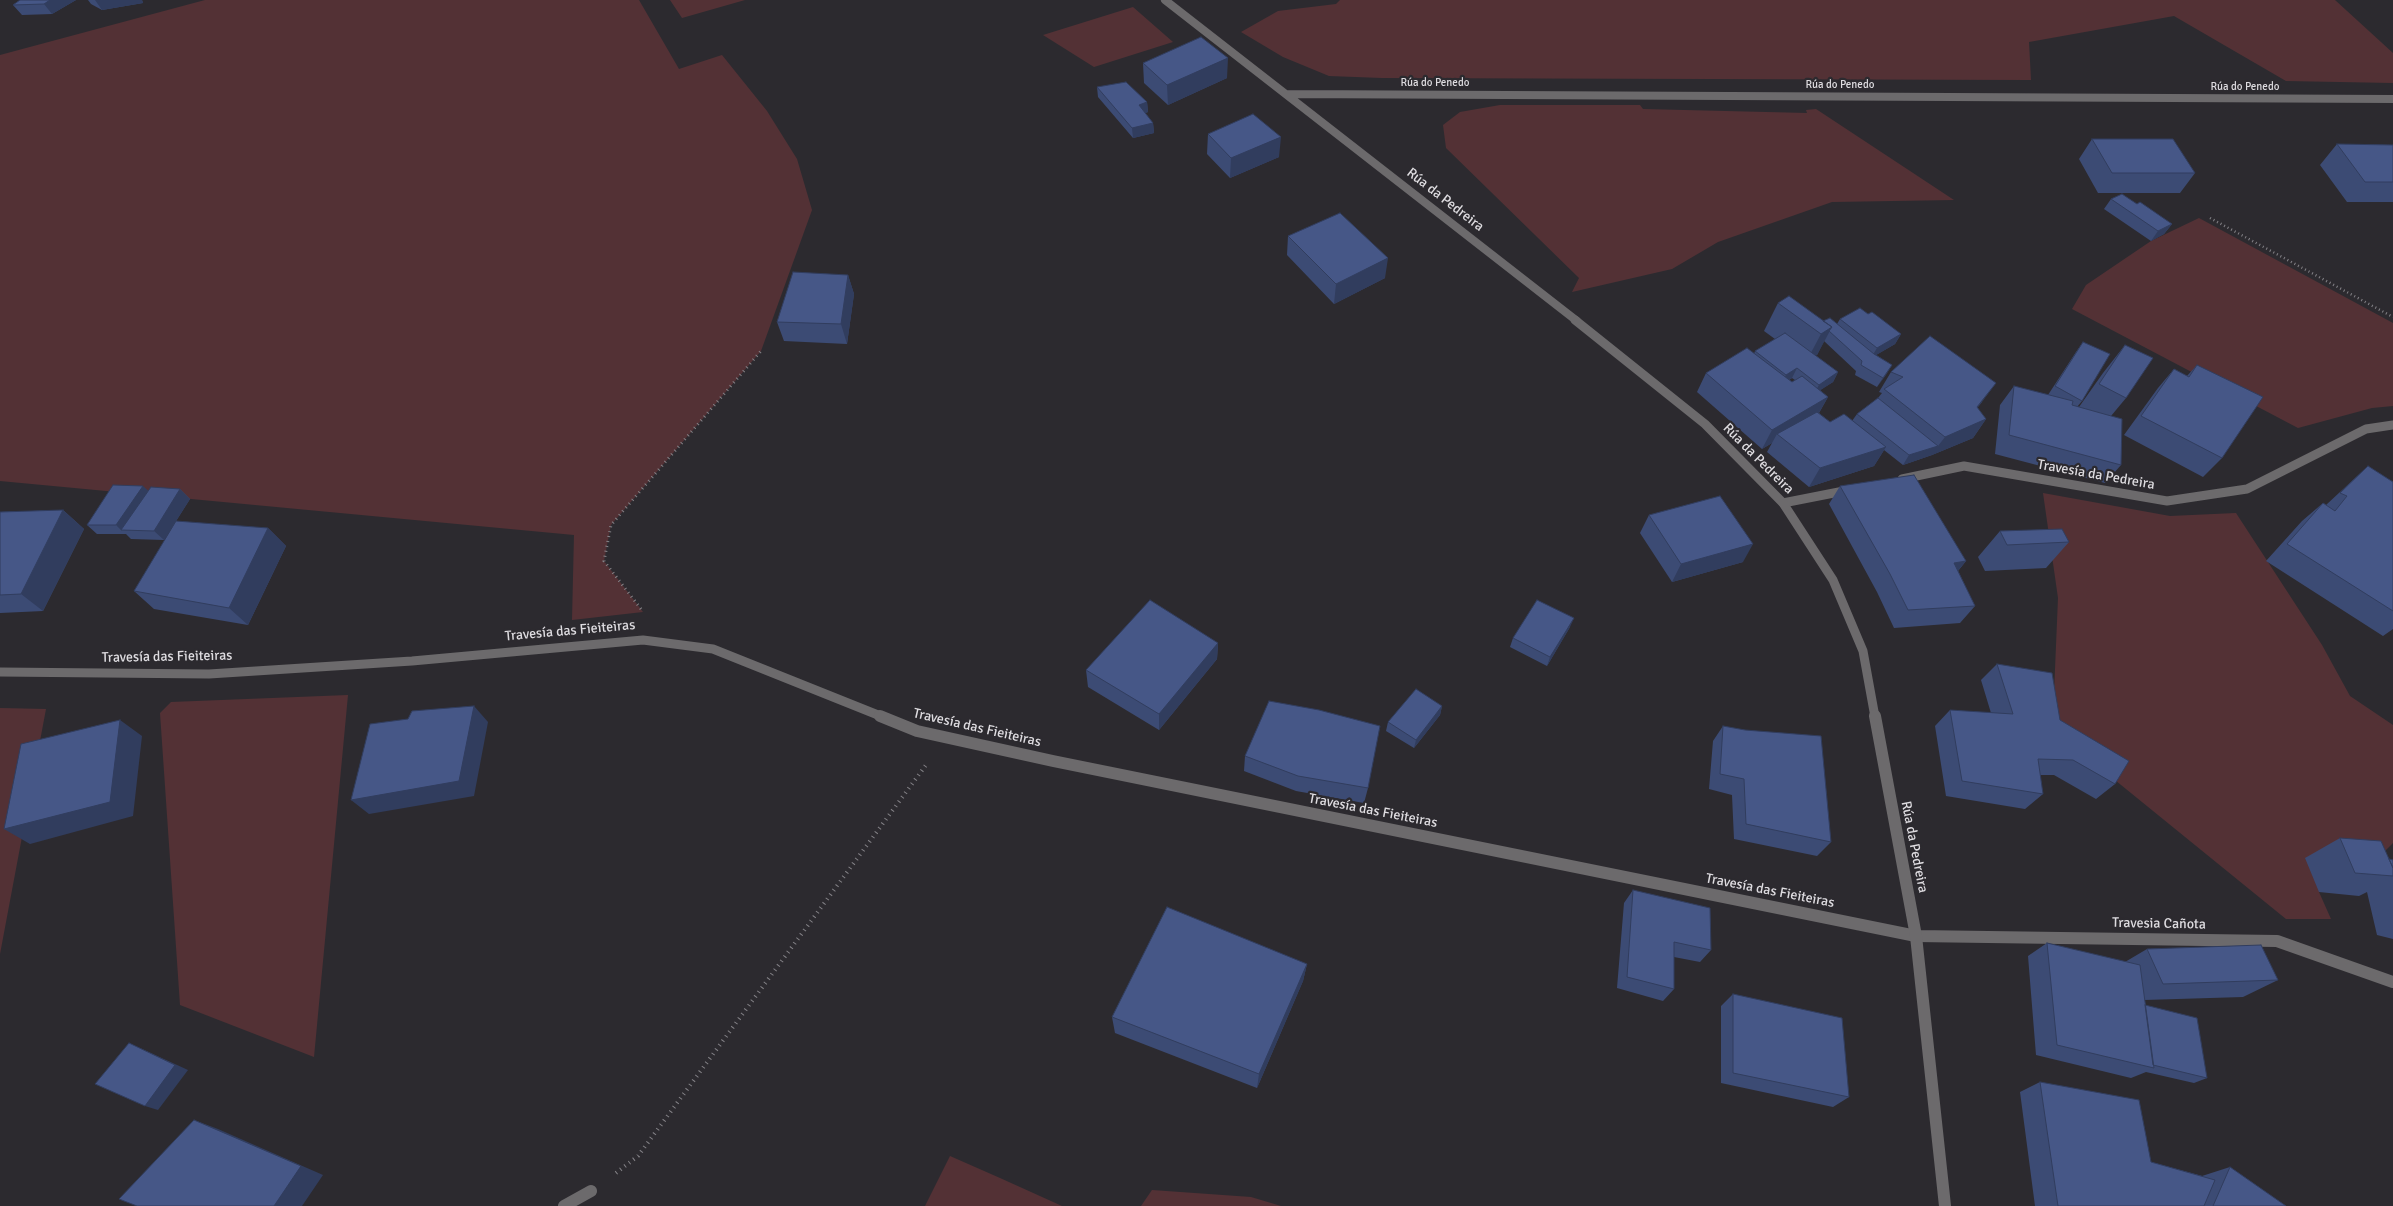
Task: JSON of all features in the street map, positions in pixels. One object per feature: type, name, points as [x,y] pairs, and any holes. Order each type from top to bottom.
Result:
[{"type":"street","name":"Rúa da Pedreira","points":[[1165,0],[1568,314],[1704,424],[1784,503],[1833,580],[1863,651],[1916,936],[1945,1206]]},
{"type":"street","name":"Rúa do Penedo","points":[[1286,94],[2393,99]]},
{"type":"street","name":"Travesía da Pedreira","points":[[1888,482],[1964,466],[2167,501],[2247,489],[2366,429],[2393,426]]},
{"type":"street","points":[[1784,503],[1860,487]]},
{"type":"street","name":"Travesía das Fieiteiras","points":[[0,672],[209,674],[412,661],[643,640],[713,649],[917,732],[1916,936]]},
{"type":"street","name":"Travesia Cañota","points":[[1916,936],[2277,941],[2393,982]]},
{"type":"street","points":[[564,1206],[591,1191]]},
{"type":"path","points":[[2210,218],[2393,317]]},
{"type":"path","points":[[666,643],[604,561],[611,525],[761,351]]},
{"type":"path","points":[[591,1191],[638,1156],[946,738]]},
{"type":"shaded area","points":[[205,0],[639,0],[679,69],[722,55],[767,111],[797,159],[812,210],[761,351],[611,525],[604,561],[643,612],[572,620],[574,535],[0,481],[0,55]]},
{"type":"shaded area","points":[[670,0],[745,0],[682,18]]},
{"type":"shaded area","points":[[1340,0],[2335,0],[2393,53],[2393,83],[2286,81],[2174,16],[2029,42],[2031,80],[1382,78],[1329,76],[1283,57],[1241,32],[1278,11],[1336,4]]},
{"type":"shaded area","points":[[1133,7],[1173,42],[1094,67],[1043,35]]},
{"type":"shaded area","points":[[1500,105],[1640,105],[1643,109],[1807,113],[1806,110],[1816,109],[1954,200],[1832,202],[1718,242],[1672,269],[1572,292],[1579,278],[1446,148],[1443,125],[1460,112]]},
{"type":"shaded area","points":[[2199,218],[2393,323],[2393,406],[2372,408],[2298,428],[2072,309],[2086,285],[2151,241]]},
{"type":"shaded area","points":[[2043,493],[2170,516],[2236,513],[2322,645],[2350,696],[2393,725],[2393,843],[2382,854],[2319,892],[2331,919],[2286,919],[2110,776],[2052,741],[2058,598]]},
{"type":"shaded area","points":[[348,695],[314,1057],[180,1005],[160,713],[171,702]]},
{"type":"shaded area","points":[[0,708],[46,709],[0,954]]},
{"type":"shaded area","points":[[950,1156],[1000,1178],[1062,1206],[925,1206]]},
{"type":"shaded area","points":[[1152,1190],[1251,1197],[1281,1206],[1141,1206]]},
{"type":"building","points":[[20,0],[50,0],[44,4],[13,5]]},
{"type":"building","points":[[1201,37],[1228,58],[1167,85],[1143,63]]},
{"type":"building","points":[[1126,82],[1147,102],[1139,105],[1153,123],[1132,128],[1097,87]]},
{"type":"building","points":[[1253,114],[1281,137],[1231,158],[1208,134]]},
{"type":"building","points":[[2092,139],[2173,139],[2195,173],[2112,173]]},
{"type":"building","points":[[2337,144],[2393,145],[2393,182],[2365,182]]},
{"type":"building","points":[[2122,194],[2137,204],[2140,202],[2172,224],[2158,231],[2111,199]]},
{"type":"building","points":[[1340,213],[1388,258],[1336,284],[1288,236]]},
{"type":"building","points":[[793,272],[848,275],[841,324],[777,322]]},
{"type":"building","points":[[1789,296],[1832,327],[1821,334],[1778,303]]},
{"type":"building","points":[[1860,308],[1868,314],[1872,312],[1901,334],[1877,348],[1840,319]]},
{"type":"building","points":[[1830,318],[1874,354],[1892,365],[1883,378],[1861,365],[1862,361],[1829,331],[1832,327],[1823,321]]},
{"type":"building","points":[[1785,333],[1838,372],[1819,385],[1797,368],[1786,375],[1755,351]]},
{"type":"building","points":[[1930,336],[1996,383],[1977,407],[1986,419],[1945,437],[1884,389],[1903,377],[1891,372]]},
{"type":"building","points":[[2083,342],[2110,354],[2082,401],[2055,386]]},
{"type":"building","points":[[2125,345],[2153,358],[2126,398],[2099,384]]},
{"type":"building","points":[[1747,348],[1792,382],[1802,376],[1828,397],[1772,430],[1706,373]]},
{"type":"building","points":[[2197,365],[2263,397],[2222,458],[2141,416],[2174,369],[2189,377]]},
{"type":"building","points":[[2014,386],[2073,401],[2072,405],[2122,419],[2121,465],[2009,435]]},
{"type":"building","points":[[1878,398],[1938,446],[1909,455],[1857,414]]},
{"type":"building","points":[[1817,412],[1830,422],[1844,414],[1886,447],[1820,468],[1777,434]]},
{"type":"building","points":[[2368,466],[2393,482],[2393,611],[2287,544],[2323,503],[2335,511],[2347,496],[2340,493]]},
{"type":"building","points":[[1914,475],[1966,561],[1954,563],[1975,606],[1908,610],[1890,574],[1840,486]]},
{"type":"building","points":[[113,485],[143,486],[116,525],[87,525]]},
{"type":"building","points":[[151,487],[180,489],[154,531],[121,530]]},
{"type":"building","points":[[1720,496],[1753,544],[1681,564],[1649,515]]},
{"type":"building","points":[[63,510],[21,594],[0,595],[0,512]]},
{"type":"building","points":[[176,521],[268,528],[229,608],[134,591]]},
{"type":"building","points":[[2062,529],[2069,542],[2007,545],[2000,531]]},
{"type":"building","points":[[1150,600],[1218,643],[1159,714],[1086,670]]},
{"type":"building","points":[[1537,600],[1574,618],[1550,657],[1513,638]]},
{"type":"building","points":[[1997,664],[2052,673],[2060,720],[2129,761],[2115,784],[2073,760],[2038,759],[2043,794],[1962,781],[1950,710],[2013,714]]},
{"type":"building","points":[[1416,689],[1442,706],[1416,740],[1388,722]]},
{"type":"building","points":[[1269,701],[1319,710],[1380,726],[1368,788],[1298,776],[1245,756]]},
{"type":"building","points":[[474,706],[459,781],[351,800],[370,724],[408,719],[412,711]]},
{"type":"building","points":[[120,720],[110,802],[4,829],[21,744]]},
{"type":"building","points":[[1723,726],[1745,730],[1821,736],[1831,842],[1746,824],[1744,779],[1720,774]]},
{"type":"building","points":[[2340,838],[2381,841],[2393,868],[2393,876],[2355,873]]},
{"type":"building","points":[[2389,859],[2393,860],[2393,868]]},
{"type":"building","points":[[1633,890],[1710,908],[1711,950],[1674,942],[1674,989],[1627,977]]},
{"type":"building","points":[[1167,907],[1307,964],[1259,1074],[1112,1017]]},
{"type":"building","points":[[2047,943],[2140,965],[2154,1068],[2057,1045]]},
{"type":"building","points":[[2261,945],[2278,980],[2163,984],[2147,949]]},
{"type":"building","points":[[1733,994],[1842,1018],[1849,1097],[1733,1073]]},
{"type":"building","points":[[2145,1005],[2197,1018],[2207,1078],[2153,1065]]},
{"type":"building","points":[[129,1043],[175,1065],[145,1106],[95,1084]]},
{"type":"building","points":[[2040,1082],[2139,1100],[2151,1162],[2215,1180],[2204,1206],[2058,1206]]},
{"type":"building","points":[[194,1120],[301,1166],[274,1206],[137,1206],[119,1199]]},
{"type":"building","points":[[2230,1167],[2286,1206],[2213,1206]]}]
